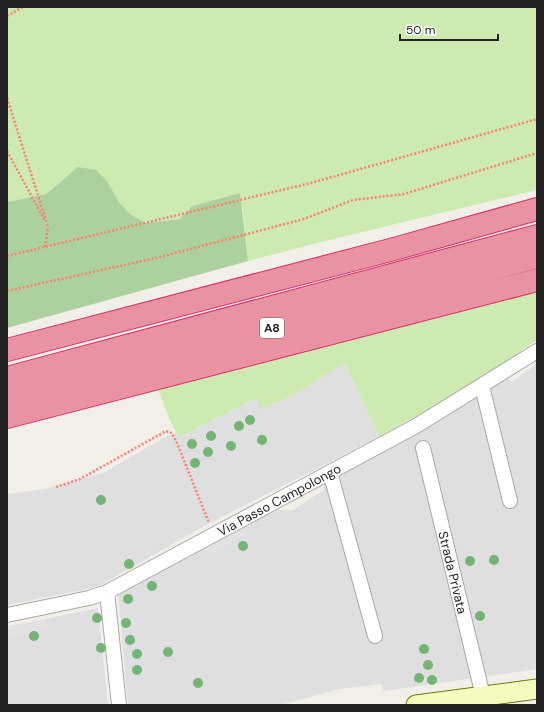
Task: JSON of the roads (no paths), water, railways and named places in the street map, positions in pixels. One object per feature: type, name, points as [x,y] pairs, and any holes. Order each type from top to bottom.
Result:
[{"type":"highway","points":[[7,350],[394,249],[537,209]]},
{"type":"highway","name":"A8","points":[[7,378],[537,236]]},
{"type":"highway","name":"A8","points":[[7,400],[537,257]]},
{"type":"highway","points":[[7,417],[537,280]]},
{"type":"main road","points":[[416,705],[442,704],[483,696],[537,689]]},
{"type":"street","name":"Via Passo Campolongo","points":[[7,615],[88,598],[107,592],[416,426],[537,351]]},
{"type":"street","points":[[482,386],[510,501]]},
{"type":"street","name":"Strada Privata","points":[[423,448],[483,696]]},
{"type":"street","points":[[330,472],[376,636]]},
{"type":"street","points":[[107,592],[119,705]]}]
